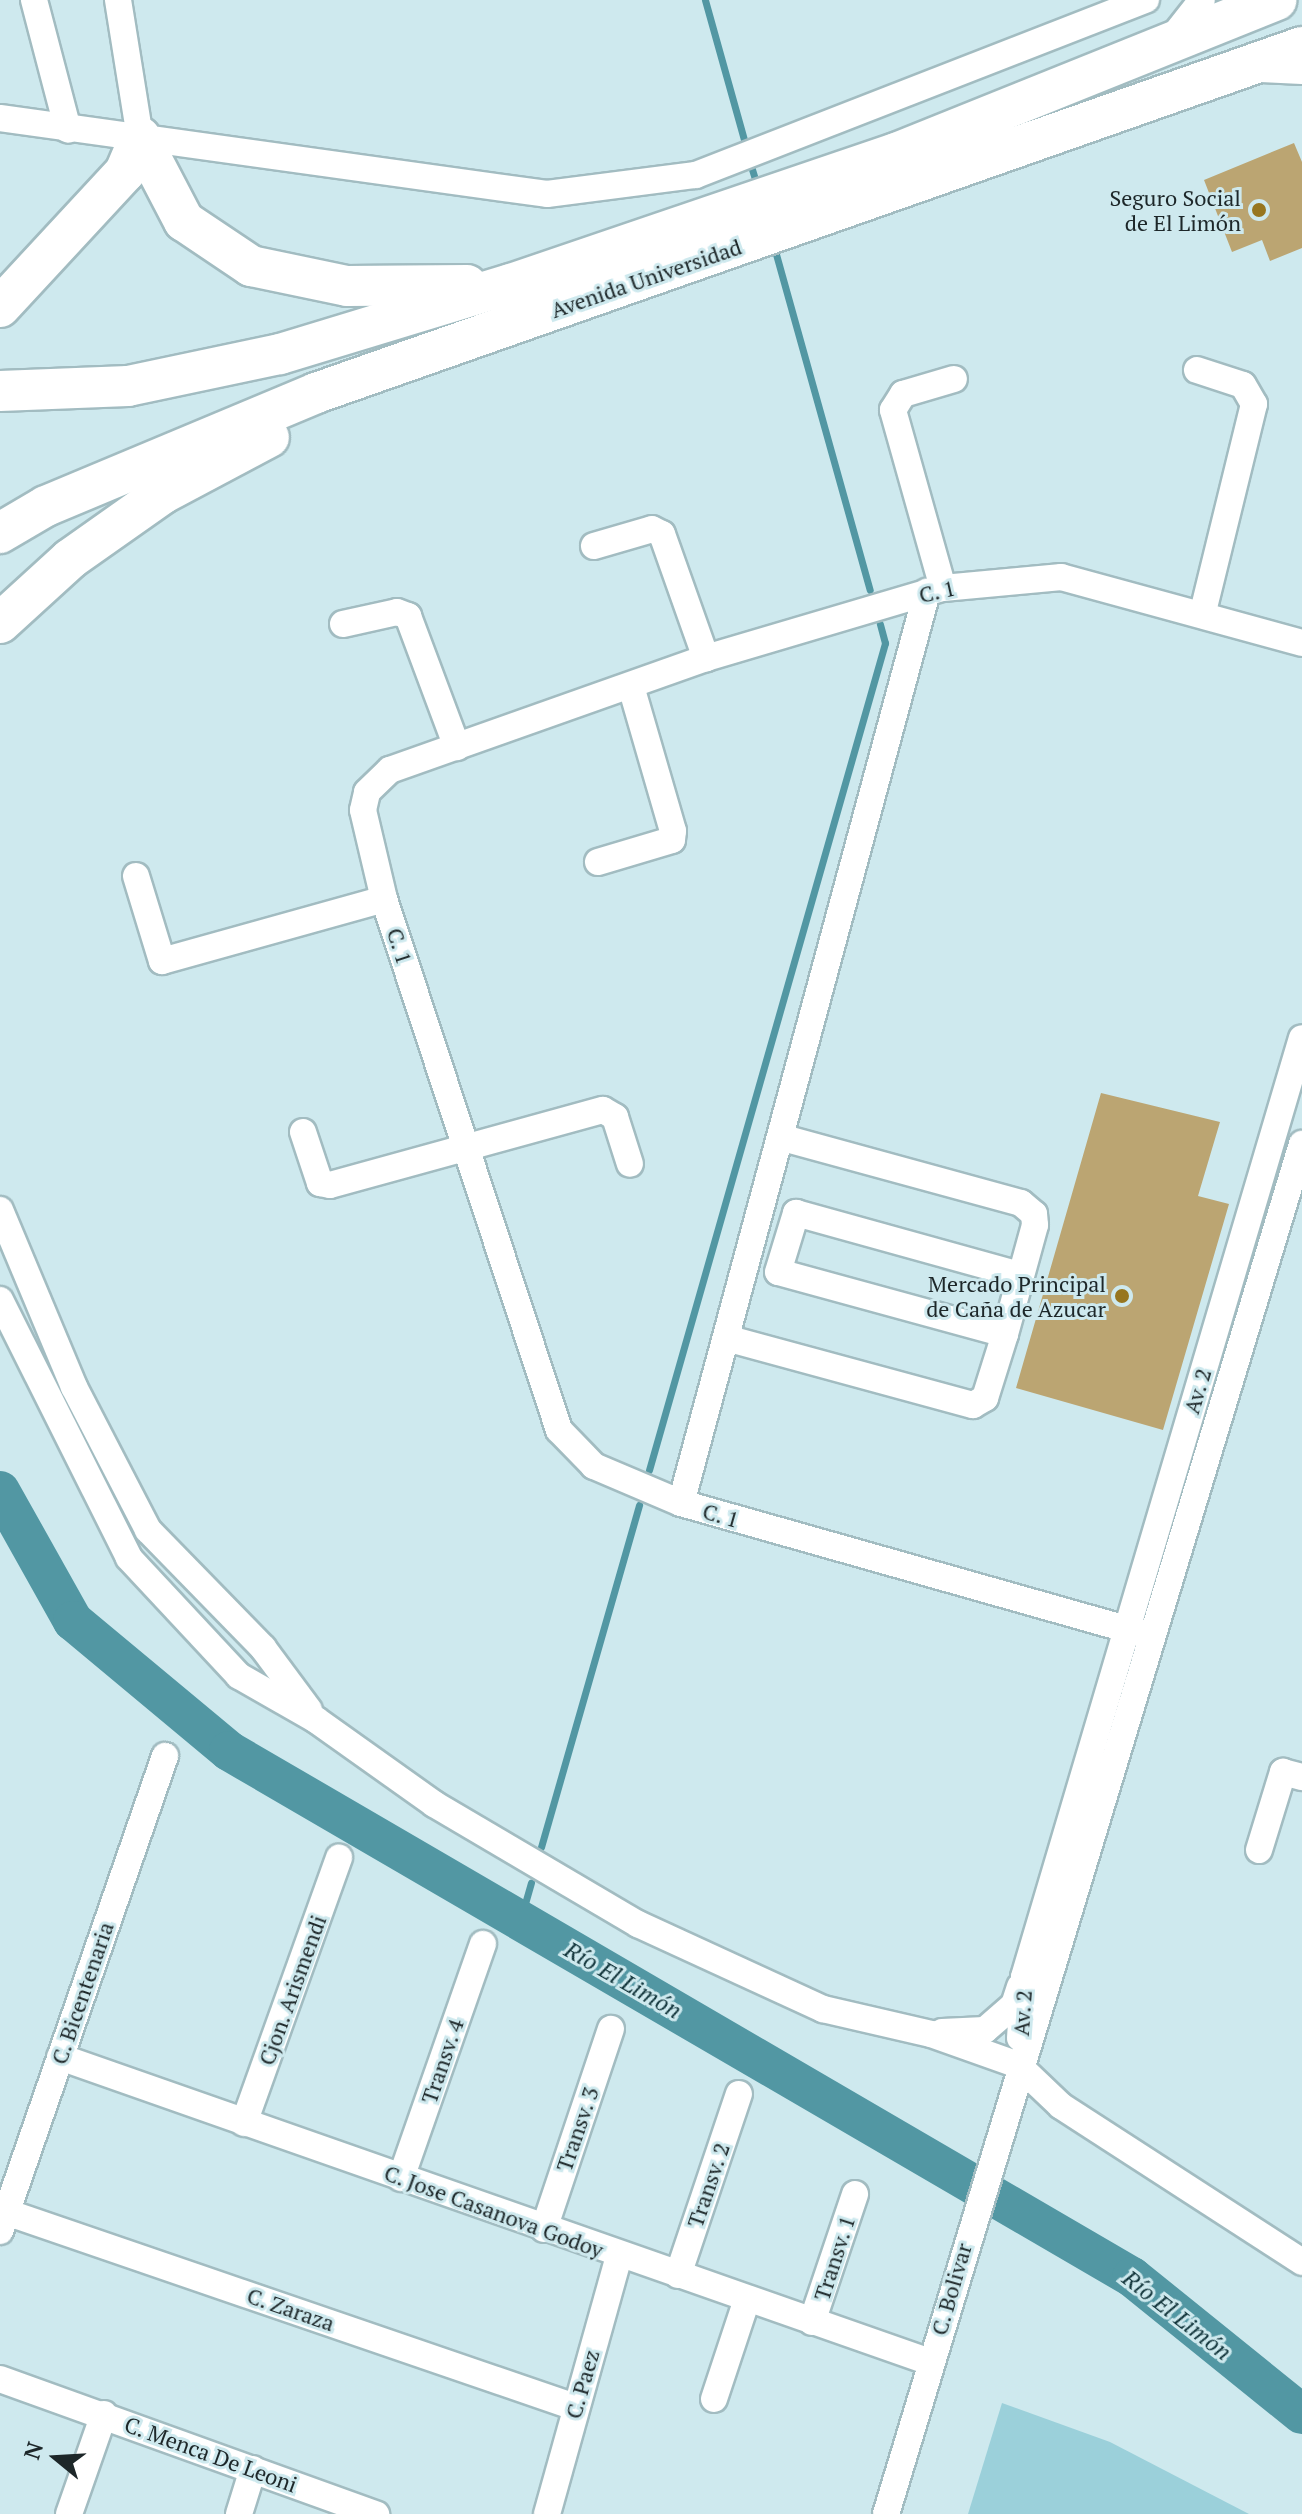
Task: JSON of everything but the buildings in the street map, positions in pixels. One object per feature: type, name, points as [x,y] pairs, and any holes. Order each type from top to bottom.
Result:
[{"type":"main road","name":"Avenida Universidad","points":[[0,391],[128,386],[280,354],[511,284],[896,153],[1276,0]]},
{"type":"main road","name":"Avenida Universidad","points":[[0,533],[46,506],[316,393],[1250,69],[1302,47]]},
{"type":"main road","points":[[140,137],[184,221],[251,266],[347,286],[511,284]]},
{"type":"main road","points":[[0,307],[125,172],[140,137]]},
{"type":"main road","points":[[0,623],[70,559],[162,494],[285,428],[316,393]]},
{"type":"street","points":[[34,0],[68,130]]},
{"type":"street","points":[[118,0],[140,137]]},
{"type":"street","points":[[0,118],[68,130],[140,137],[547,194],[696,175],[1146,0]]},
{"type":"street","points":[[1166,46],[1202,0]]},
{"type":"street","points":[[1250,69],[1302,71]]},
{"type":"street","points":[[1197,370],[1243,385],[1254,404],[1202,615]]},
{"type":"street","points":[[681,1503],[935,590],[893,410],[903,394],[954,379]]},
{"type":"street","points":[[594,546],[652,529],[662,534],[706,658]]},
{"type":"street","name":"C. 1","points":[[1138,1632],[681,1503],[594,1466],[559,1430],[384,899],[363,810],[367,792],[390,770],[706,658],[935,590],[1061,577],[1302,643]]},
{"type":"street","points":[[343,624],[397,612],[408,616],[457,747]]},
{"type":"street","points":[[598,862],[672,840],[673,831],[631,686]]},
{"type":"street","points":[[136,876],[162,961],[384,899]]},
{"type":"street","name":"Av. 2","points":[[1018,2065],[1052,1976],[1138,1632],[1296,1080],[1302,1038]]},
{"type":"street","points":[[303,1132],[320,1183],[330,1185],[603,1110],[615,1117],[630,1164]]},
{"type":"street","points":[[726,1338],[973,1405],[985,1398],[1005,1334],[1035,1225],[1034,1214],[1021,1203],[784,1138]]},
{"type":"street","name":"Av. 2","points":[[1018,2065],[1024,1977],[1302,1144]]},
{"type":"street","points":[[0,1210],[74,1387],[148,1530],[263,1648],[316,1720]]},
{"type":"street","points":[[1005,1334],[778,1272],[796,1213],[1020,1275]]},
{"type":"street","points":[[0,1300],[129,1558],[239,1676],[316,1720],[434,1804],[638,1924],[823,2009],[931,2034],[1018,2065],[1061,2106],[1302,2262]]},
{"type":"street","name":"C. Bicentenaria","points":[[3,2221],[165,1756]]},
{"type":"street","points":[[1259,1850],[1283,1772],[1302,1777]]},
{"type":"street","name":"Cjon. Arismendi","points":[[244,2123],[339,1857]]},
{"type":"street","name":"Transv. 4","points":[[401,2178],[483,1944]]},
{"type":"street","points":[[931,2034],[985,2030],[999,2022],[1024,1977]]},
{"type":"street","name":"Transv. 3","points":[[544,2229],[611,2029]]},
{"type":"street","name":"C. Jose Casanova Godoy","points":[[60,2057],[619,2256],[930,2362]]},
{"type":"street","name":"C. Bolivar","points":[[886,2514],[956,2267],[1018,2065]]},
{"type":"street","name":"Transv. 2","points":[[678,2275],[739,2094]]},
{"type":"street","name":"Transv. 1","points":[[812,2322],[855,2194]]},
{"type":"street","name":"C. Zaraza","points":[[3,2221],[575,2407]]},
{"type":"street","name":"C. Paez","points":[[547,2514],[619,2256]]},
{"type":"street","points":[[714,2399],[747,2299]]},
{"type":"street","name":"C. Menca De Leoni","points":[[0,2379],[376,2514]]},
{"type":"street","points":[[69,2514],[104,2414]]},
{"type":"street","points":[[239,2514],[253,2469]]},
{"type":"shaded area","points":[[1002,2403],[1110,2442],[1249,2514],[968,2514]]},
{"type":"waterway","points":[[705,0],[745,143]]},
{"type":"waterway","points":[[751,166],[757,186]]},
{"type":"waterway","points":[[774,247],[870,590]]},
{"type":"waterway","points":[[649,1470],[885,643],[880,624]]},
{"type":"waterway","name":"Río El Limón","points":[[0,1491],[73,1621],[229,1751],[1132,2277],[1302,2414]]},
{"type":"waterway","points":[[541,1847],[639,1505]]},
{"type":"waterway","points":[[520,1921],[531,1883]]},
{"type":"place","name":"Seguro Social de El Limón","points":[[1259,210]]},
{"type":"place","name":"Mercado Principal de Caña de Azucar","points":[[1122,1296]]}]
